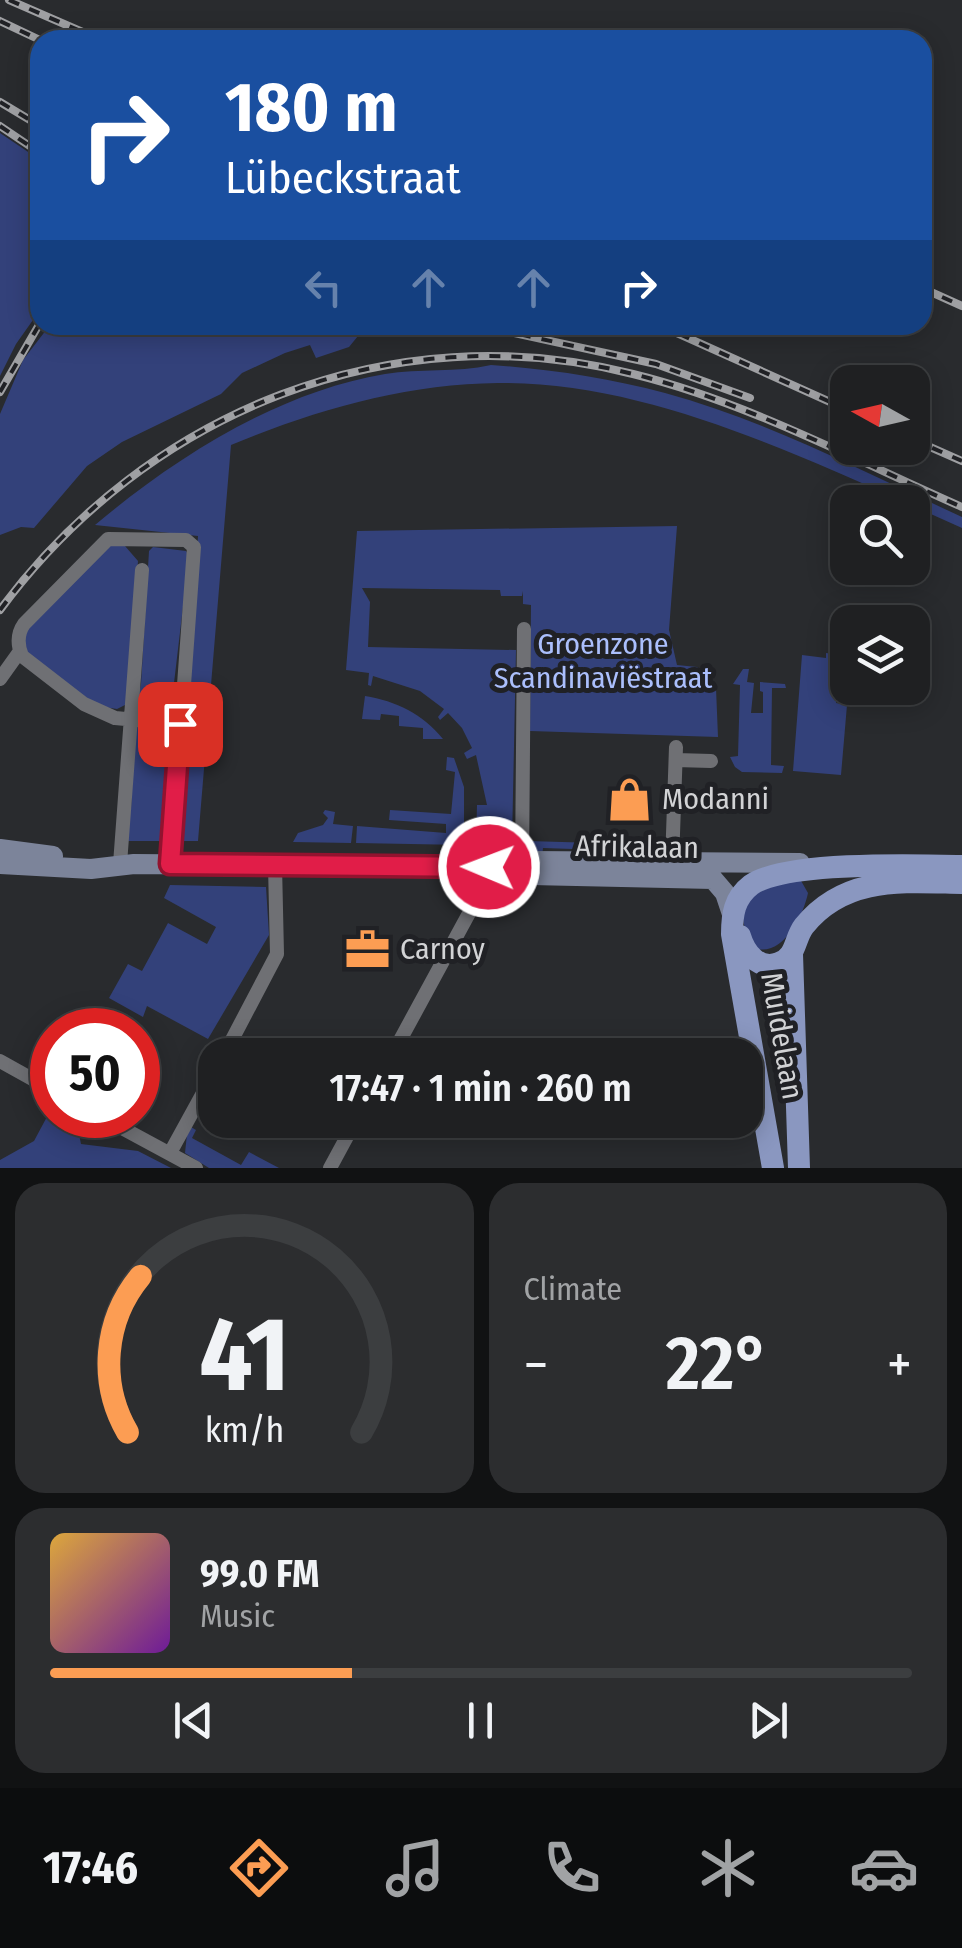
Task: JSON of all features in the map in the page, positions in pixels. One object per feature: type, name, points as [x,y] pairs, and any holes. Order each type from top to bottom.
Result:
[{"type":"main road","name":"Afrikalaan","points":[[0,849],[92,857],[120,864]]},
{"type":"main road","name":"Afrikalaan","points":[[0,864],[91,869],[120,864],[522,867],[530,860],[806,867],[962,866]]},
{"type":"main road","name":"Afrikalaan","points":[[522,867],[530,875],[713,879],[725,892],[744,950],[753,959],[771,965],[792,954]]},
{"type":"main road","name":"Afrikalaan","points":[[732,914],[735,904],[754,882],[806,867]]},
{"type":"main road","points":[[792,954],[815,894],[806,867]]},
{"type":"main road","points":[[804,926],[832,901],[859,887],[881,882],[962,884]]},
{"type":"main road","name":"Muidelaan","points":[[732,914],[732,934],[773,1168]]},
{"type":"main road","name":"Muidelaan","points":[[792,954],[799,1168]]},
{"type":"street","points":[[170,864],[194,547],[186,540],[108,540],[24,624],[19,631],[20,651],[84,704],[115,718],[180,724]]},
{"type":"street","points":[[120,864],[142,570]]},
{"type":"street","points":[[522,867],[524,628]]},
{"type":"street","points":[[0,679],[20,651]]},
{"type":"street","points":[[672,862],[676,754],[711,762]]},
{"type":"street","points":[[233,1038],[277,954],[275,865]]},
{"type":"street","points":[[401,1038],[486,882],[489,867]]},
{"type":"street","points":[[0,1062],[30,1078]]},
{"type":"street","points":[[170,1154],[198,1102]]},
{"type":"street","points":[[140,1138],[196,1168]]},
{"type":"street","points":[[330,1168],[346,1138]]},
{"type":"green space","points":[[0,133],[30,153],[30,324],[0,376]]},
{"type":"green space","points":[[42,335],[358,336],[349,347],[316,358],[310,345],[242,373],[221,394],[122,442],[87,466],[34,528],[21,527],[0,535],[0,414],[23,360]]},
{"type":"green space","points":[[491,365],[557,372],[665,393],[741,418],[830,456],[830,465],[850,465],[893,485],[866,485],[758,440],[655,405],[550,385],[498,383],[395,394],[328,410],[231,445],[198,841],[179,841],[198,536],[95,525],[194,452],[268,412],[345,383],[385,374]]},
{"type":"green space","points":[[930,502],[962,517],[962,528],[930,514]]},
{"type":"green space","name":"Groenzone Scandinaviëstraat","points":[[677,526],[669,630],[677,665],[697,667],[716,688],[718,737],[530,731],[531,605],[523,604],[523,591],[522,596],[501,596],[500,590],[362,588],[370,602],[368,647],[516,650],[512,842],[476,845],[477,805],[487,805],[476,755],[467,759],[464,753],[472,748],[462,728],[448,713],[440,720],[444,709],[420,691],[373,676],[371,686],[369,673],[346,670],[357,531]]},
{"type":"green space","points":[[108,545],[125,546],[138,561],[127,704],[117,709],[97,706],[25,651],[23,632]]},
{"type":"green space","points":[[153,547],[186,551],[189,556],[174,683],[178,684],[175,712],[136,709],[149,551]]},
{"type":"green space","points":[[826,653],[830,654],[830,705],[847,705],[841,775],[793,771],[802,655],[826,658]]},
{"type":"green space","points":[[743,669],[749,669],[747,682],[754,683],[751,713],[763,713],[760,682],[785,684],[786,688],[772,688],[771,765],[784,766],[782,773],[742,772],[730,757],[738,756],[740,685],[733,684]]},
{"type":"green space","points":[[365,696],[408,710],[443,739],[423,739],[423,728],[399,726],[399,716],[381,714],[380,720],[362,719]]},
{"type":"green space","points":[[135,727],[173,729],[164,841],[126,841]]},
{"type":"green space","points":[[447,757],[454,758],[464,787],[464,845],[356,843],[357,826],[446,833],[446,824],[389,820],[390,810],[451,814],[455,772],[446,770]]},
{"type":"green space","points":[[325,810],[335,812],[333,824],[353,826],[351,843],[293,842],[298,833],[323,825],[328,818]]},
{"type":"green space","points":[[528,841],[630,844],[658,854],[633,858],[603,850],[543,848],[542,857],[533,856]]},
{"type":"green space","points":[[800,879],[808,893],[790,933],[774,947],[754,948],[743,918],[750,899],[771,887]]},
{"type":"green space","points":[[170,885],[266,887],[269,935],[209,1038],[160,1013],[160,1008],[127,1008],[109,998],[128,964],[142,971],[168,923],[207,944],[216,927],[164,898]]},
{"type":"green space","points":[[191,1127],[196,1130],[192,1138],[241,1165],[249,1152],[279,1168],[209,1168],[185,1153]]},
{"type":"green space","points":[[80,1138],[81,1144],[138,1151],[171,1168],[0,1168],[0,1160],[34,1141]]},
{"type":"railway","points":[[9,0],[78,30]]},
{"type":"railway","points":[[0,21],[30,35]]},
{"type":"railway","points":[[0,102],[30,120]]},
{"type":"railway","points":[[0,126],[30,146]]},
{"type":"railway","points":[[932,292],[962,306]]},
{"type":"railway","points":[[0,392],[33,335]]},
{"type":"railway","points":[[523,335],[656,364],[750,398]]},
{"type":"railway","points":[[681,335],[830,402]]},
{"type":"railway","points":[[0,610],[59,540],[127,481],[201,432],[281,394],[365,369],[453,357],[542,358],[633,374],[675,386],[800,433],[962,507]]},
{"type":"railway","points":[[930,447],[962,461]]},
{"type":"place","name":"Modanni","points":[[629,799]]},
{"type":"place","name":"Carnoy","points":[[367,949]]},
{"type":"route","points":[[180,724],[170,864],[489,867]]}]
